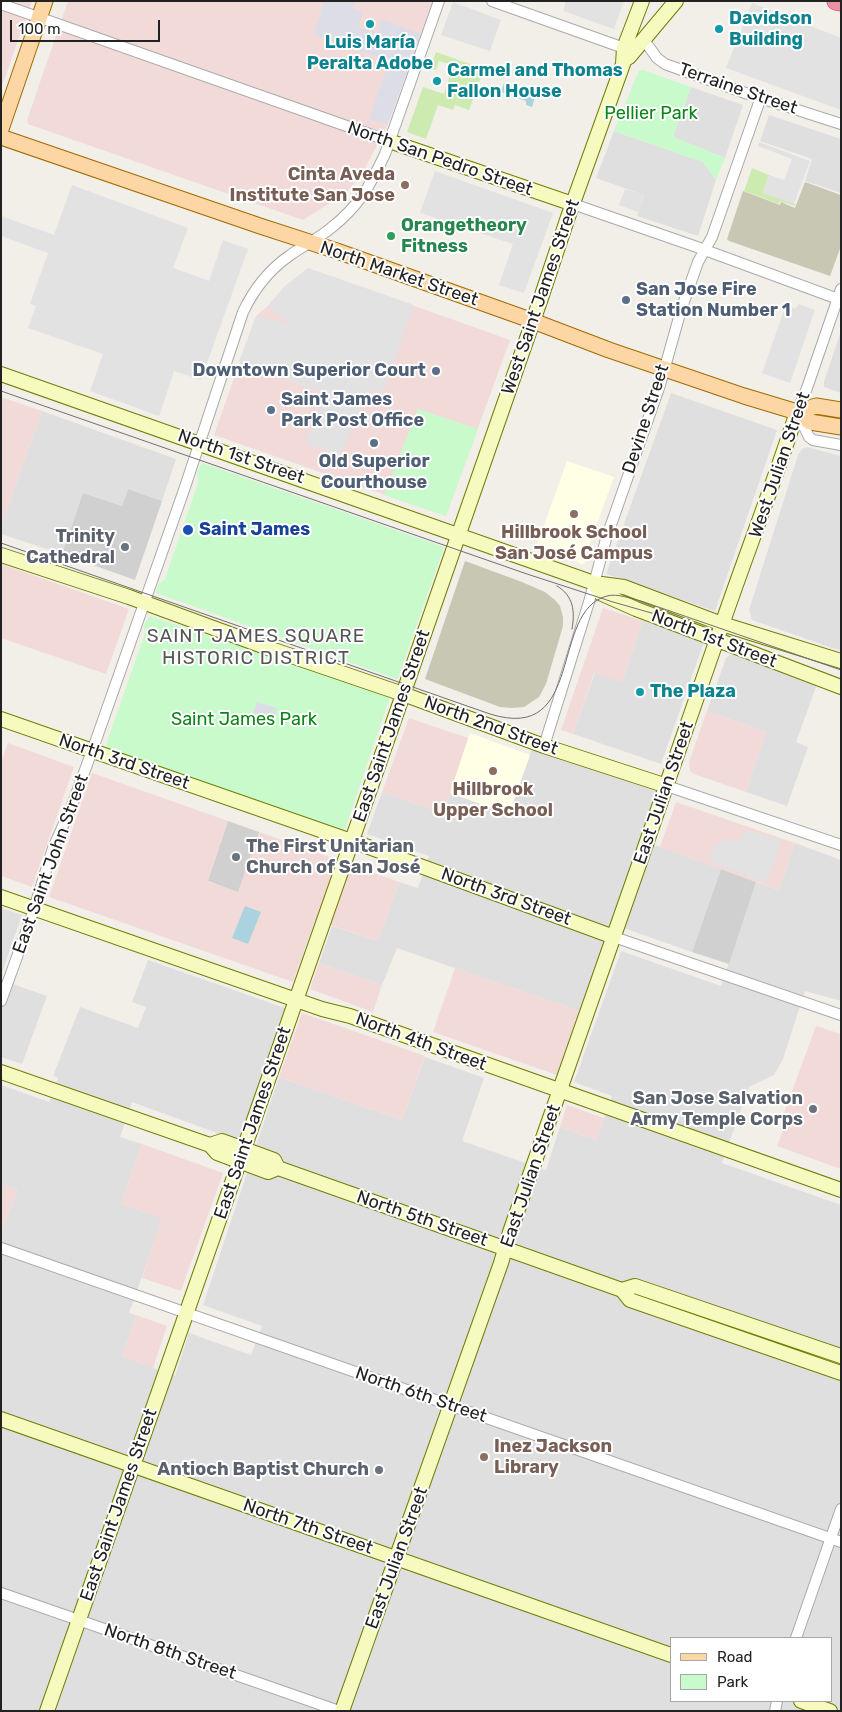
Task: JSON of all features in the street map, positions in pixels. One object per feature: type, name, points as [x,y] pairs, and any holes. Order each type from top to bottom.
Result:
[{"type":"highway","points":[[836,1],[841,2]]},
{"type":"main road","points":[[1,129],[45,1]]},
{"type":"main road","name":"North Market Street","points":[[1,137],[309,242],[533,321],[609,350],[797,412],[810,422],[841,427]]},
{"type":"main road","points":[[797,412],[816,406],[841,410]]},
{"type":"street","name":"East Saint John Street","points":[[1,1001],[53,848],[72,808],[144,603],[239,322],[248,302],[273,270],[287,257],[330,229],[354,208],[374,179],[439,1]]},
{"type":"street","points":[[492,1],[624,54]]},
{"type":"street","name":"West Saint James Street","points":[[459,534],[642,1]]},
{"type":"street","name":"West Saint James Street","points":[[624,54],[630,57],[676,1]]},
{"type":"street","name":"North San Pedro Street","points":[[1,4],[389,141],[840,296]]},
{"type":"street","points":[[632,26],[644,40]]},
{"type":"street","name":"Terraine Street","points":[[644,40],[655,55],[665,64],[841,124]]},
{"type":"street","name":"Devine Street","points":[[544,746],[589,602],[606,538],[665,368],[681,310],[698,262],[712,237],[761,97]]},
{"type":"street","name":"West Julian Street","points":[[717,640],[840,296]]},
{"type":"street","name":"North 1st Street","points":[[1,374],[594,583],[624,587],[722,624],[841,662]]},
{"type":"street","points":[[797,412],[813,440],[841,445]]},
{"type":"street","name":"East Saint James Street","points":[[48,1711],[459,534]]},
{"type":"street","name":"North 2nd Street","points":[[1,555],[403,694],[544,746],[841,845]]},
{"type":"street","name":"North 1st Street","points":[[594,583],[600,593],[607,596],[841,687]]},
{"type":"street","name":"East Julian Street","points":[[341,1711],[451,1405],[717,640]]},
{"type":"street","name":"North 3rd Street","points":[[1,719],[352,841],[614,937],[841,1015]]},
{"type":"street","name":"North 4th Street","points":[[1,897],[356,1018],[841,1190]]},
{"type":"street","name":"North 5th Street","points":[[1,1072],[210,1144],[222,1141],[242,1155],[274,1160],[278,1168],[622,1290],[630,1300],[841,1373]]},
{"type":"street","name":"North 6th Street","points":[[1,1248],[841,1542]]},
{"type":"street","name":"North 5th Street","points":[[622,1290],[635,1286],[841,1356]]},
{"type":"street","name":"North 7th Street","points":[[1,1419],[670,1655]]},
{"type":"street","points":[[796,1637],[841,1509]]},
{"type":"street","name":"North 8th Street","points":[[1,1593],[341,1711]]},
{"type":"street","points":[[804,1702],[830,1711]]},
{"type":"shaded area","points":[[1,1],[32,1],[1,89]]},
{"type":"shaded area","points":[[68,1],[433,1],[388,124],[361,176],[347,192],[303,220],[28,124],[27,120]]},
{"type":"shaded area","points":[[324,1],[356,1],[353,9],[362,12],[359,28],[379,32],[381,19],[421,34],[388,124],[369,119],[389,61],[314,35]]},
{"type":"shaded area","points":[[566,1],[624,1],[614,29],[563,11]]},
{"type":"shaded area","points":[[453,2],[501,20],[490,51],[441,35]]},
{"type":"shaded area","points":[[752,3],[841,38],[841,110],[726,68]]},
{"type":"shaded area","points":[[691,87],[743,105],[725,158],[673,137]]},
{"type":"shaded area","points":[[769,115],[841,139],[841,193],[805,181],[812,159],[760,141]]},
{"type":"shaded area","points":[[614,131],[703,162],[716,180],[698,236],[637,216],[644,195],[596,178]]},
{"type":"shaded area","points":[[759,142],[810,161],[794,204],[763,193],[769,175],[784,180],[792,159],[758,146]]},
{"type":"shaded area","points":[[435,171],[553,213],[524,293],[499,285],[513,244],[420,213]]},
{"type":"shaded area","points":[[805,182],[841,195],[841,246],[830,276],[727,239],[743,191],[780,205],[781,202],[795,208]]},
{"type":"shaded area","points":[[72,185],[188,228],[173,268],[209,281],[223,240],[248,249],[201,380],[174,371],[159,416],[90,391],[103,354],[28,328],[36,306],[30,304],[48,253],[1,236],[1,216],[54,235]]},
{"type":"shaded area","points":[[625,189],[644,195],[638,212],[619,205]]},
{"type":"shaded area","points":[[308,268],[510,340],[446,516],[214,435],[256,316],[268,306],[284,287]]},
{"type":"shaded area","points":[[308,268],[414,305],[383,392],[380,394],[369,391],[365,394],[341,455],[306,444],[324,394],[239,362],[256,316],[289,324],[268,306],[284,287]]},
{"type":"shaded area","points":[[799,304],[815,310],[790,383],[762,373],[786,305],[795,309]]},
{"type":"shaded area","points":[[841,331],[841,393],[824,387],[824,382]]},
{"type":"shaded area","points":[[671,393],[777,430],[715,611],[606,574]]},
{"type":"shaded area","points":[[1,397],[42,411],[1,526]]},
{"type":"shaded area","points":[[42,411],[176,459],[162,501],[128,489],[122,506],[83,493],[62,554],[1,534],[1,526]]},
{"type":"shaded area","points":[[807,447],[841,456],[841,651],[752,620],[749,610],[798,455],[802,449]]},
{"type":"shaded area","name":"Hillbrook School San José Campus","points":[[567,461],[614,477],[584,559],[585,563],[582,565],[536,548]]},
{"type":"shaded area","points":[[128,489],[162,501],[135,580],[62,554],[83,493],[122,506]]},
{"type":"shaded area","points":[[465,561],[545,592],[560,606],[563,626],[546,684],[539,697],[524,707],[500,707],[425,679]]},
{"type":"shaded area","points":[[1,564],[129,609],[106,674],[1,638]]},
{"type":"shaded area","points":[[603,608],[643,621],[622,682],[594,673],[573,734],[561,730]]},
{"type":"shaded area","name":"The Plaza","points":[[643,621],[704,642],[661,764],[573,734],[595,672],[622,682]]},
{"type":"shaded area","points":[[731,654],[817,684],[796,742],[808,747],[787,806],[746,792],[766,732],[707,711],[726,658]]},
{"type":"shaded area","points":[[257,702],[277,708],[271,725],[251,719]]},
{"type":"shaded area","points":[[707,711],[766,732],[746,792],[690,771],[689,762]]},
{"type":"shaded area","points":[[409,718],[468,738],[444,813],[382,792]]},
{"type":"shaded area","name":"Hillbrook Upper School","points":[[470,733],[530,755],[509,814],[450,793]]},
{"type":"shaded area","points":[[8,743],[74,767],[32,887],[1,876],[1,762]]},
{"type":"shaded area","points":[[532,748],[656,791],[641,840],[721,869],[692,952],[612,924],[579,1011],[397,948],[382,985],[319,963],[332,926],[378,941],[399,882],[418,888],[429,856],[367,834],[382,792],[444,813],[450,793],[509,814]]},
{"type":"shaded area","points":[[92,773],[228,821],[208,882],[238,891],[259,832],[399,882],[378,941],[315,920],[293,982],[49,897]]},
{"type":"shaded area","points":[[676,802],[795,843],[779,890],[660,847]]},
{"type":"shaded area","name":"The First Unitarian Church of San José","points":[[228,821],[259,832],[238,892],[208,881]]},
{"type":"shaded area","points":[[746,830],[782,840],[766,883],[708,861],[715,844],[727,839],[738,842]]},
{"type":"shaded area","points":[[795,843],[841,860],[841,1001],[805,991],[783,1059],[774,1075],[749,1087],[722,1163],[841,1205],[841,1711],[1,1711],[1,1233],[17,1190],[1,1184],[1,1085],[49,1102],[58,1078],[53,1076],[80,1007],[138,1028],[146,1007],[132,1002],[148,960],[285,1008],[239,1141],[132,1102],[120,1137],[142,1144],[121,1204],[163,1218],[129,1313],[136,1315],[122,1356],[175,1376],[189,1333],[251,1355],[262,1326],[203,1305],[279,1077],[402,1120],[425,1057],[484,1078],[462,1141],[546,1170],[560,1127],[596,1140],[612,1096],[574,1082],[621,951],[721,986],[756,882],[779,890]]},
{"type":"shaded area","points":[[721,869],[756,882],[729,964],[692,952]]},
{"type":"shaded area","points":[[1,908],[22,915],[1,975]]},
{"type":"shaded area","points":[[319,963],[382,985],[373,1012],[310,989]]},
{"type":"shaded area","points":[[455,968],[579,1011],[557,1075],[433,1032]]},
{"type":"shaded area","points":[[1,980],[47,996],[22,1064],[1,1057]]},
{"type":"shaded area","points":[[302,1013],[425,1056],[402,1120],[279,1077]]},
{"type":"shaded area","points":[[816,1026],[841,1034],[841,1169],[777,1146],[789,1115],[784,1113]]},
{"type":"shaded area","points":[[567,1105],[604,1118],[596,1140],[560,1127]]},
{"type":"shaded area","points":[[142,1144],[223,1173],[181,1291],[142,1278],[162,1218],[121,1204]]},
{"type":"shaded area","points":[[1,1184],[17,1190],[1,1233]]},
{"type":"shaded area","points":[[136,1315],[167,1326],[153,1368],[122,1356]]},
{"type":"green space","points":[[436,52],[484,69],[469,110],[455,105],[453,110],[438,105],[426,139],[407,132],[423,87],[444,94],[453,65],[439,61],[436,70],[430,68]]},
{"type":"green space","name":"Pellier Park","points":[[643,70],[691,87],[673,137],[725,158],[716,180],[703,162],[614,131],[636,77],[639,71]]},
{"type":"green space","points":[[752,168],[769,175],[763,193],[796,204],[795,206],[780,201],[779,204],[744,191]]},
{"type":"green space","points":[[418,409],[478,429],[446,516],[384,495]]},
{"type":"green space","points":[[202,463],[444,547],[398,678],[396,679],[156,593],[158,585],[165,579],[198,483],[197,473]]},
{"type":"green space","name":"Saint James Park","points":[[150,616],[233,644],[244,645],[390,697],[345,829],[340,831],[107,748],[106,745],[145,633],[144,625]]},
{"type":"water","points":[[504,83],[536,94],[532,107],[526,105],[526,101],[501,92]]},
{"type":"water","points":[[245,906],[261,912],[248,944],[232,938]]},
{"type":"tram line","points":[[1,391],[527,574],[669,618]]},
{"type":"tram line","points":[[1,543],[490,714],[520,718],[541,710],[554,694],[578,625],[589,607],[611,595],[641,601],[841,670]]},
{"type":"tram line","points":[[557,586],[567,595],[572,605],[572,629]]},
{"type":"place","name":"Luis María Peralta Adobe","points":[[370,24]]},
{"type":"place","name":"Davidson Building","points":[[719,29]]},
{"type":"place","name":"Carmel and Thomas Fallon House","points":[[437,81]]},
{"type":"place","name":"Cinta Aveda Institute San Jose","points":[[405,185]]},
{"type":"place","name":"Orangetheory Fitness","points":[[391,236]]},
{"type":"place","name":"San Jose Fire Station Number 1","points":[[626,300]]},
{"type":"place","name":"Downtown Superior Court","points":[[436,371]]},
{"type":"place","name":"Saint James Park Post Office","points":[[271,410]]},
{"type":"place","name":"Old Superior Courthouse","points":[[374,443]]},
{"type":"place","name":"Hillbrook School San José Campus","points":[[574,514]]},
{"type":"place","name":"Saint James","points":[[188,530]]},
{"type":"place","name":"Trinity Cathedral","points":[[125,547]]},
{"type":"place","name":"The Plaza","points":[[640,692]]},
{"type":"place","name":"Hillbrook Upper School","points":[[493,771]]},
{"type":"place","name":"The First Unitarian Church of San José","points":[[236,857]]},
{"type":"place","name":"San Jose Salvation Army Temple Corps","points":[[813,1109]]},
{"type":"place","name":"Inez Jackson Library","points":[[484,1457]]},
{"type":"place","name":"Antioch Baptist Church","points":[[379,1470]]},
{"type":"district","name":"SAINT JAMES SQUARE HISTORIC DISTRICT","points":[[256,648]]}]
